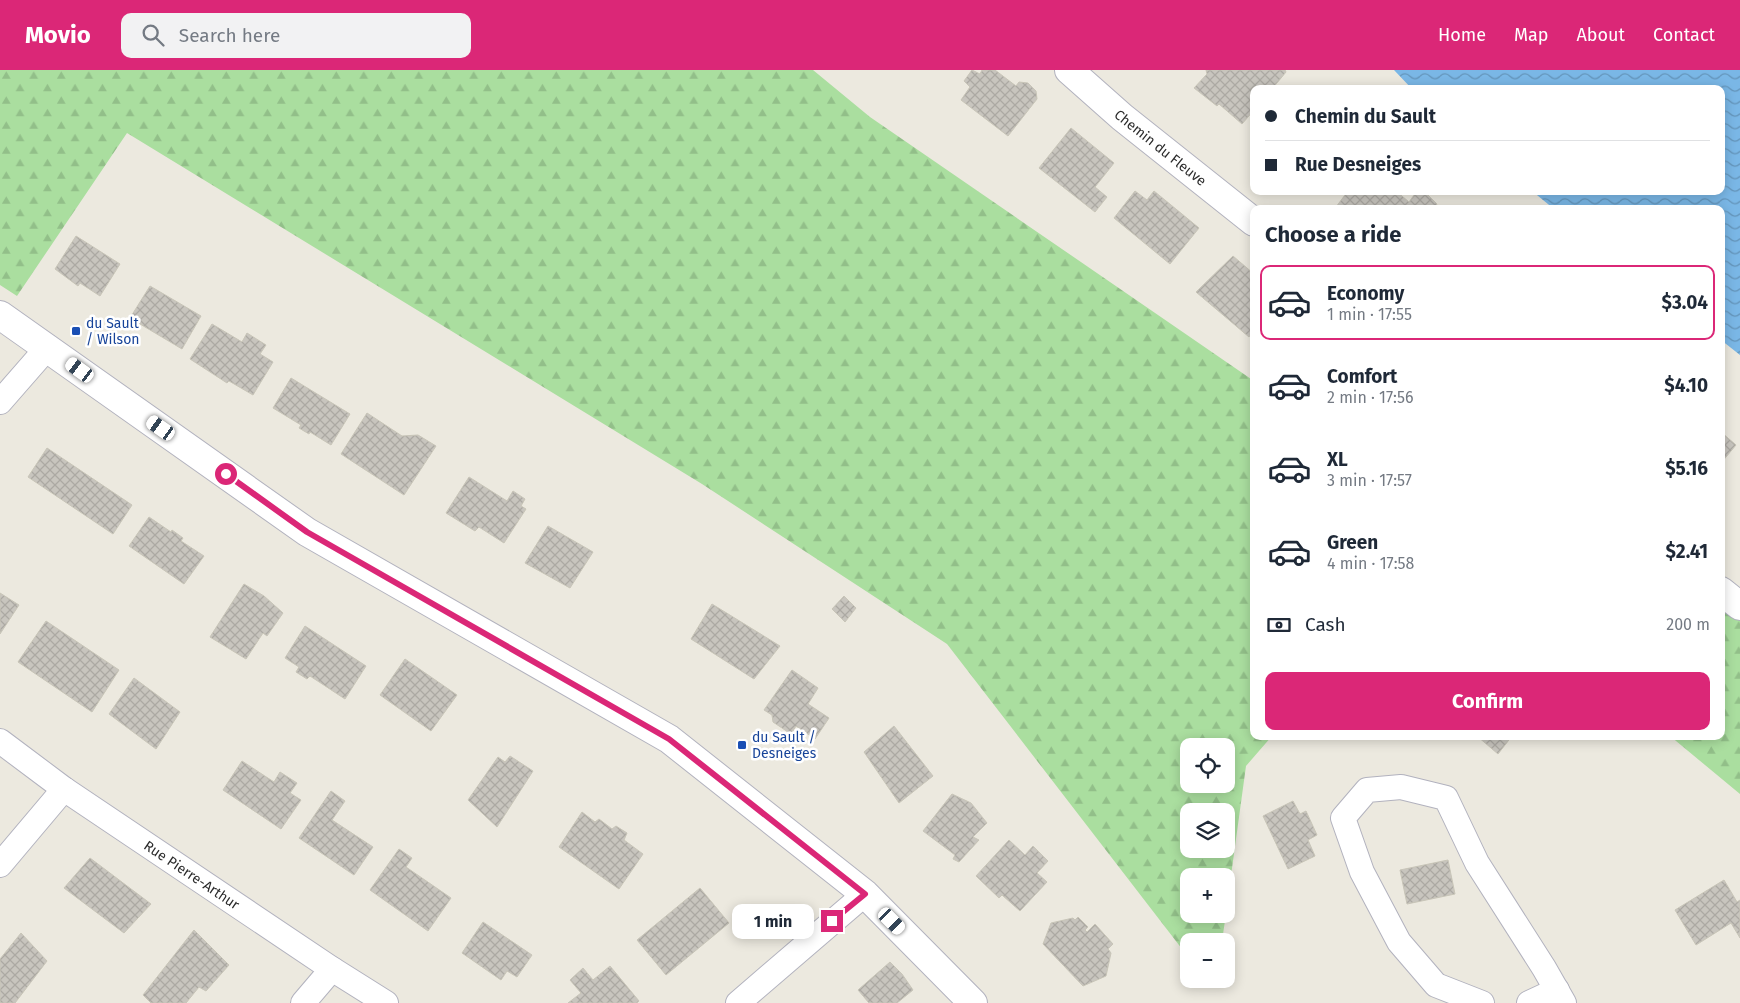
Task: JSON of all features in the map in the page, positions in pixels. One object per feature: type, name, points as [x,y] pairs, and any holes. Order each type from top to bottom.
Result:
[{"type":"street","name":"Chemin du Fleuve","points":[[1069,70],[1122,117],[1250,219]]},
{"type":"street","points":[[0,315],[48,347],[307,532],[669,739],[865,894],[973,1003]]},
{"type":"street","points":[[0,402],[48,347]]},
{"type":"street","points":[[1725,594],[1740,606]]},
{"type":"street","name":"Rue Pierre-Arthur","points":[[0,741],[64,789],[332,969],[386,1003]]},
{"type":"street","points":[[1482,1003],[1436,984],[1399,942],[1362,872],[1343,818],[1367,790],[1401,787],[1446,798],[1477,863],[1560,997],[1530,1003]]},
{"type":"street","points":[[0,865],[64,789]]},
{"type":"street","points":[[738,1003],[865,894]]},
{"type":"street","points":[[303,1003],[332,969]]},
{"type":"green space","points":[[0,70],[813,70],[870,117],[1250,378],[1250,740],[1269,740],[1246,766],[1235,846],[1235,803],[1180,803],[1180,858],[1233,858],[1232,868],[1180,868],[1180,923],[1225,923],[1223,933],[1180,933],[1180,946],[947,644],[702,484],[127,133],[17,296],[0,285]]},
{"type":"green space","points":[[1725,594],[1740,605],[1740,794],[1675,740],[1725,740]]},
{"type":"water","points":[[1394,70],[1740,70],[1740,355],[1725,343],[1725,205],[1549,205],[1537,195],[1725,195],[1725,85],[1408,85]]},
{"type":"building","points":[[972,70],[980,74],[982,70],[995,70],[1016,86],[1019,82],[1028,83],[1036,91],[1037,99],[1008,136],[961,100],[970,87],[964,81]]},
{"type":"building","points":[[1206,70],[1285,70],[1286,72],[1275,85],[1250,85],[1250,115],[1242,124],[1219,104],[1217,106],[1194,88],[1207,74]]},
{"type":"building","points":[[1071,128],[1114,163],[1095,187],[1107,197],[1095,212],[1039,168]]},
{"type":"building","points":[[1135,191],[1147,200],[1154,191],[1199,228],[1170,264],[1114,218]]},
{"type":"building","points":[[1345,195],[1401,195],[1409,202],[1414,195],[1428,195],[1437,204],[1436,205],[1338,205]]},
{"type":"building","points":[[76,236],[120,264],[100,296],[80,283],[78,286],[55,269]]},
{"type":"building","points":[[1233,256],[1250,271],[1249,337],[1196,292]]},
{"type":"building","points":[[150,286],[201,316],[182,349],[130,318]]},
{"type":"building","points":[[212,324],[242,342],[247,333],[266,345],[260,354],[273,362],[253,395],[229,381],[227,383],[190,359]]},
{"type":"building","points":[[291,378],[350,414],[331,445],[310,432],[309,434],[299,428],[301,425],[273,408]]},
{"type":"building","points":[[367,413],[402,436],[418,435],[436,446],[404,495],[341,454]]},
{"type":"building","points":[[1725,435],[1736,445],[1725,458]]},
{"type":"building","points":[[47,448],[132,505],[113,534],[28,477]]},
{"type":"building","points":[[469,477],[507,501],[513,491],[525,499],[521,506],[526,509],[504,543],[479,527],[475,531],[446,513]]},
{"type":"building","points":[[149,517],[171,532],[172,530],[183,538],[181,541],[204,556],[184,584],[129,546]]},
{"type":"building","points":[[548,526],[593,552],[570,588],[525,563]]},
{"type":"building","points":[[244,584],[264,596],[283,613],[267,636],[263,633],[246,659],[210,637]]},
{"type":"building","points":[[0,593],[19,605],[0,634]]},
{"type":"building","points":[[844,596],[856,608],[845,622],[832,609]]},
{"type":"building","points":[[712,604],[780,646],[754,679],[691,639]]},
{"type":"building","points":[[46,621],[119,670],[92,712],[18,662]]},
{"type":"building","points":[[305,626],[366,666],[345,699],[310,676],[307,679],[296,672],[299,667],[285,658]]},
{"type":"building","points":[[405,659],[457,695],[431,731],[380,695]]},
{"type":"building","points":[[792,670],[818,688],[808,704],[829,718],[815,739],[796,726],[791,734],[773,722],[772,715],[764,710]]},
{"type":"building","points":[[134,678],[180,712],[156,749],[109,714]]},
{"type":"building","points":[[894,726],[933,776],[899,803],[864,752]]},
{"type":"building","points":[[1482,740],[1509,740],[1498,754]]},
{"type":"building","points":[[510,756],[533,771],[497,827],[468,800],[498,757],[505,762]]},
{"type":"building","points":[[242,761],[274,782],[280,772],[297,783],[290,793],[301,800],[281,829],[223,790]]},
{"type":"building","points":[[331,791],[345,801],[332,820],[373,847],[354,875],[299,838]]},
{"type":"building","points":[[952,794],[971,803],[987,823],[973,837],[979,840],[959,862],[953,859],[955,855],[923,831]]},
{"type":"building","points":[[1293,801],[1300,814],[1306,811],[1317,835],[1308,840],[1315,856],[1288,869],[1263,816]]},
{"type":"building","points":[[582,812],[595,822],[599,819],[612,829],[616,826],[627,833],[624,840],[643,854],[619,889],[559,847]]},
{"type":"building","points":[[1009,840],[1025,855],[1033,846],[1048,861],[1037,873],[1047,882],[1020,911],[1002,895],[999,898],[976,876]]},
{"type":"building","points":[[399,849],[412,858],[406,867],[451,898],[428,931],[370,890]]},
{"type":"building","points":[[90,858],[151,904],[124,933],[64,888]]},
{"type":"building","points":[[1448,860],[1455,894],[1407,904],[1400,870]]},
{"type":"building","points":[[1724,880],[1737,902],[1740,900],[1740,938],[1731,923],[1696,945],[1675,910]]},
{"type":"building","points":[[700,888],[729,923],[666,975],[637,940]]},
{"type":"building","points":[[1078,917],[1088,927],[1085,930],[1087,932],[1095,924],[1113,944],[1108,949],[1111,953],[1106,976],[1083,986],[1043,944],[1051,923],[1073,918],[1075,920]]},
{"type":"building","points":[[483,922],[532,955],[517,977],[507,971],[501,980],[462,953]]},
{"type":"building","points":[[194,930],[229,965],[206,991],[199,987],[186,1003],[151,1003],[143,995]]},
{"type":"building","points":[[21,933],[47,961],[15,1003],[0,1003],[0,959]]},
{"type":"building","points":[[890,962],[902,974],[913,990],[897,1003],[869,1003],[858,990]]},
{"type":"building","points":[[610,966],[639,1001],[637,1003],[568,1003],[581,993],[570,980],[583,968],[593,980]]},
{"type":"place","name":"du Sault / Wilson","points":[[76,331]]},
{"type":"place","name":"du Sault / Desneiges","points":[[742,745]]},
{"type":"route","points":[[226,474],[307,532],[669,739],[865,894],[832,921]]}]
